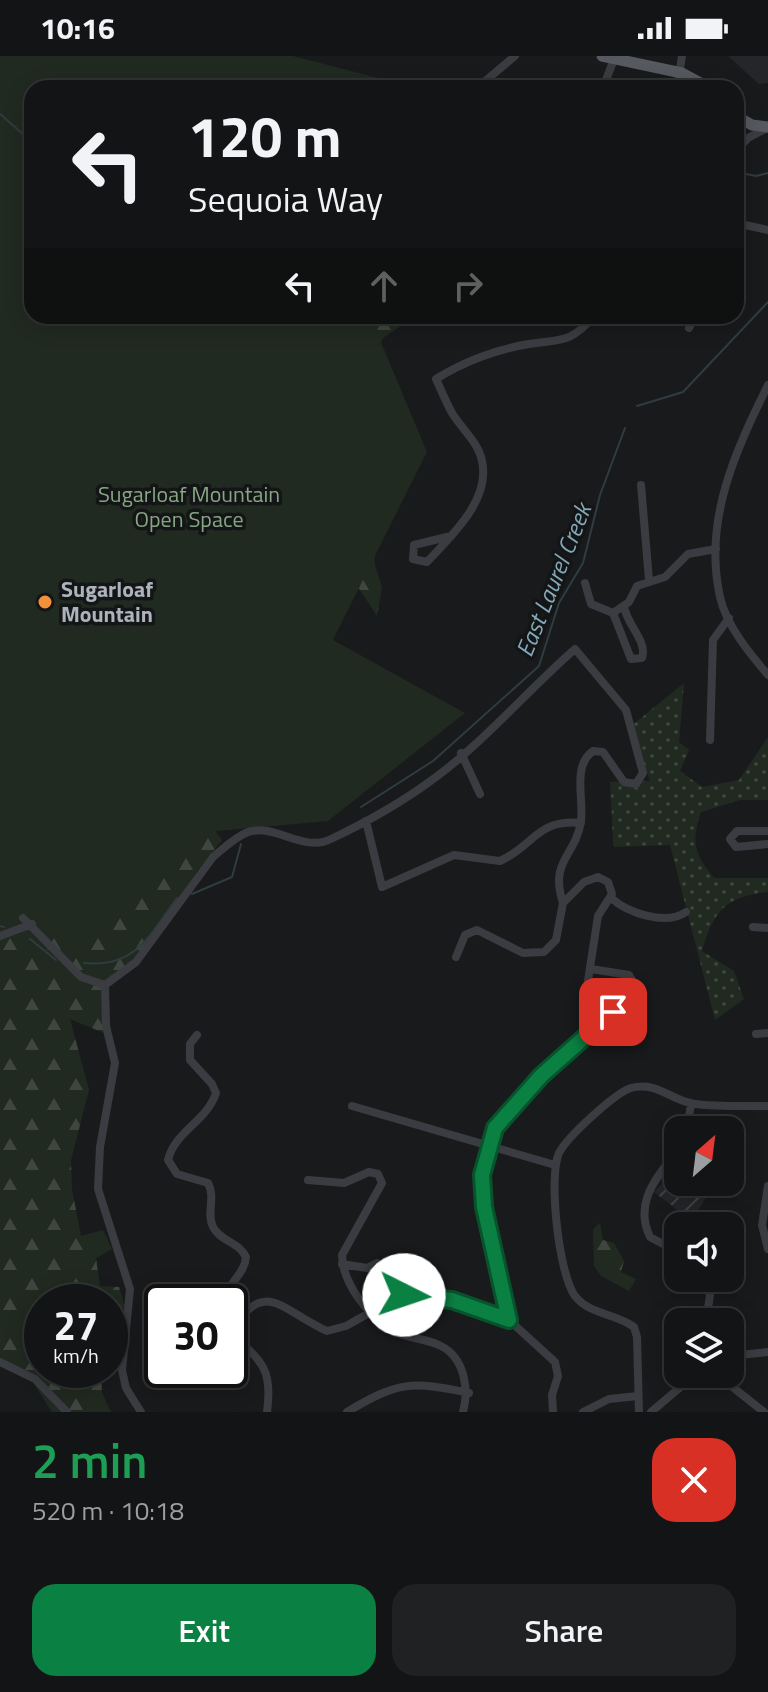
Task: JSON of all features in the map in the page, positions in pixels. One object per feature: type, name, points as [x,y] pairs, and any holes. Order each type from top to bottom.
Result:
[{"type":"main road","points":[[605,57],[682,73],[695,80]]},
{"type":"main road","points":[[744,121],[768,127]]},
{"type":"street","points":[[486,80],[515,56]]},
{"type":"street","points":[[680,80],[682,56]]},
{"type":"street","points":[[604,80],[605,57]]},
{"type":"street","points":[[744,130],[747,123]]},
{"type":"street","points":[[744,142],[768,127]]},
{"type":"street","points":[[744,225],[768,230]]},
{"type":"street","points":[[451,536],[414,545],[413,559],[427,562],[451,536],[479,494],[483,462],[452,413],[436,379],[458,364],[529,344],[559,343],[584,324]]},
{"type":"street","points":[[689,328],[691,324]]},
{"type":"street","points":[[768,385],[743,436],[721,495],[716,549],[720,599],[729,618],[768,675]]},
{"type":"street","points":[[641,485],[649,580]]},
{"type":"street","points":[[613,613],[624,606],[637,586],[665,577],[688,554],[716,549]]},
{"type":"street","points":[[585,583],[591,604],[613,613],[631,659],[642,658],[643,645],[628,624],[624,606]]},
{"type":"street","points":[[710,740],[713,640],[729,618]]},
{"type":"street","points":[[105,985],[136,962],[213,857],[244,834],[266,832],[298,842],[323,842],[366,821],[438,776],[575,649],[626,710],[643,773],[636,784],[624,782],[603,752],[593,751],[584,757],[581,823],[560,863],[559,889],[563,903],[556,940],[544,952],[523,953],[477,930],[465,935],[456,957]]},
{"type":"street","points":[[461,753],[480,794]]},
{"type":"street","points":[[366,821],[382,887],[454,855],[500,861],[546,825],[581,823]]},
{"type":"street","points":[[768,831],[737,831],[730,839],[736,847],[768,844]]},
{"type":"street","points":[[563,903],[595,877],[608,882],[611,898],[634,913],[675,918],[686,912]]},
{"type":"street","points":[[587,987],[598,916],[611,898]]},
{"type":"street","points":[[2,936],[26,924],[81,977],[105,985]]},
{"type":"street","points":[[753,927],[768,928]]},
{"type":"street","points":[[509,1320],[484,1207],[482,1175],[495,1128],[533,1085],[633,993],[635,986],[629,975],[591,969]]},
{"type":"street","points":[[105,985],[106,1026],[115,1063],[100,1147],[98,1189],[130,1289],[122,1370],[126,1388],[141,1412]]},
{"type":"street","points":[[756,1034],[768,1033]]},
{"type":"street","points":[[197,1035],[190,1044],[190,1060],[193,1068],[212,1084],[216,1093],[212,1105],[175,1142],[168,1160],[177,1174],[208,1183],[213,1192],[211,1223],[216,1232],[238,1246],[246,1257],[244,1269],[229,1284]]},
{"type":"street","points":[[639,1412],[637,1337],[634,1327],[585,1306],[570,1285],[556,1211],[555,1165],[566,1143],[624,1091],[649,1086],[691,1104],[768,1106]]},
{"type":"street","points":[[689,1116],[691,1104]]},
{"type":"street","points":[[352,1106],[555,1165]]},
{"type":"street","points":[[664,1168],[649,1189],[643,1214],[650,1237],[664,1244]]},
{"type":"street","points":[[308,1180],[344,1183],[369,1172],[378,1174],[382,1183],[347,1243],[342,1264],[349,1285],[384,1325],[397,1333],[444,1346],[459,1365],[469,1393],[463,1412]]},
{"type":"street","points":[[768,1186],[762,1225],[768,1249]]},
{"type":"street","points":[[342,1264],[367,1268],[377,1263]]},
{"type":"street","points":[[248,1308],[263,1300],[276,1302],[327,1331],[346,1326],[404,1295],[423,1294],[452,1300],[509,1320],[555,1362],[558,1376],[552,1395],[553,1412]]},
{"type":"street","points":[[248,1349],[267,1373],[267,1412]]},
{"type":"street","points":[[744,1355],[768,1352]]},
{"type":"street","points":[[0,1362],[35,1379],[67,1412]]},
{"type":"street","points":[[347,1412],[404,1384],[419,1383],[469,1393]]},
{"type":"street","points":[[651,1412],[679,1388]]},
{"type":"street","points":[[734,1388],[764,1412]]},
{"type":"street","points":[[583,1412],[609,1399],[638,1396]]},
{"type":"shaded area","points":[[728,56],[768,56],[768,83],[759,84]]},
{"type":"shaded area","points":[[664,1181],[664,1196],[706,1197],[697,1212],[680,1212],[654,1192]]},
{"type":"green space","name":"Sugarloaf Mountain Open Space","points":[[0,56],[293,56],[386,80],[24,80],[24,324],[373,324],[427,452],[333,640],[465,713],[328,821],[194,833],[78,947],[0,908]]},
{"type":"green space","points":[[326,324],[403,324],[383,338],[367,376]]},
{"type":"green space","points":[[373,528],[375,565],[382,588],[377,616],[346,569]]},
{"type":"green space","points":[[684,683],[679,742],[689,750],[680,771],[702,787],[739,780],[768,737],[768,800],[740,800],[701,812],[696,832],[698,854],[714,878],[768,878],[768,892],[731,902],[711,925],[702,951],[734,971],[744,999],[715,1020],[670,845],[614,847],[613,840],[610,782],[650,781],[630,727]]},
{"type":"green space","points":[[0,705],[186,792],[222,840],[197,871],[137,964],[108,987],[111,1036],[70,1019],[89,1090],[71,1160],[72,1189],[81,1236],[103,1230],[112,1249],[96,1258],[100,1284],[24,1284],[24,1375],[0,1361]]},
{"type":"green space","points":[[600,1223],[603,1240],[614,1243],[624,1261],[621,1272],[636,1279],[629,1291],[601,1276],[594,1266],[593,1229]]},
{"type":"green space","points":[[37,1388],[102,1388],[111,1412],[52,1412]]},
{"type":"waterway","points":[[0,114],[24,135]]},
{"type":"waterway","points":[[744,174],[756,176],[768,173]]},
{"type":"waterway","name":"East Laurel Creek","points":[[637,406],[683,392],[768,302]]},
{"type":"waterway","name":"East Laurel Creek","points":[[361,807],[433,761],[539,666],[559,603],[583,563],[600,495],[625,428]]},
{"type":"waterway","name":"East Laurel Creek","points":[[192,894],[232,877],[241,844]]},
{"type":"waterway","name":"East Laurel Creek","points":[[84,963],[102,963],[129,955],[149,937],[177,898]]},
{"type":"waterway","name":"East Laurel Creek","points":[[0,926],[4,927]]},
{"type":"waterway","name":"East Laurel Creek","points":[[30,939],[56,960]]},
{"type":"place","name":"Sugarloaf Mountain","points":[[45,602]]},
{"type":"route","points":[[404,1295],[434,1295],[509,1320],[484,1207],[482,1175],[495,1128],[541,1076],[613,1012]]}]
